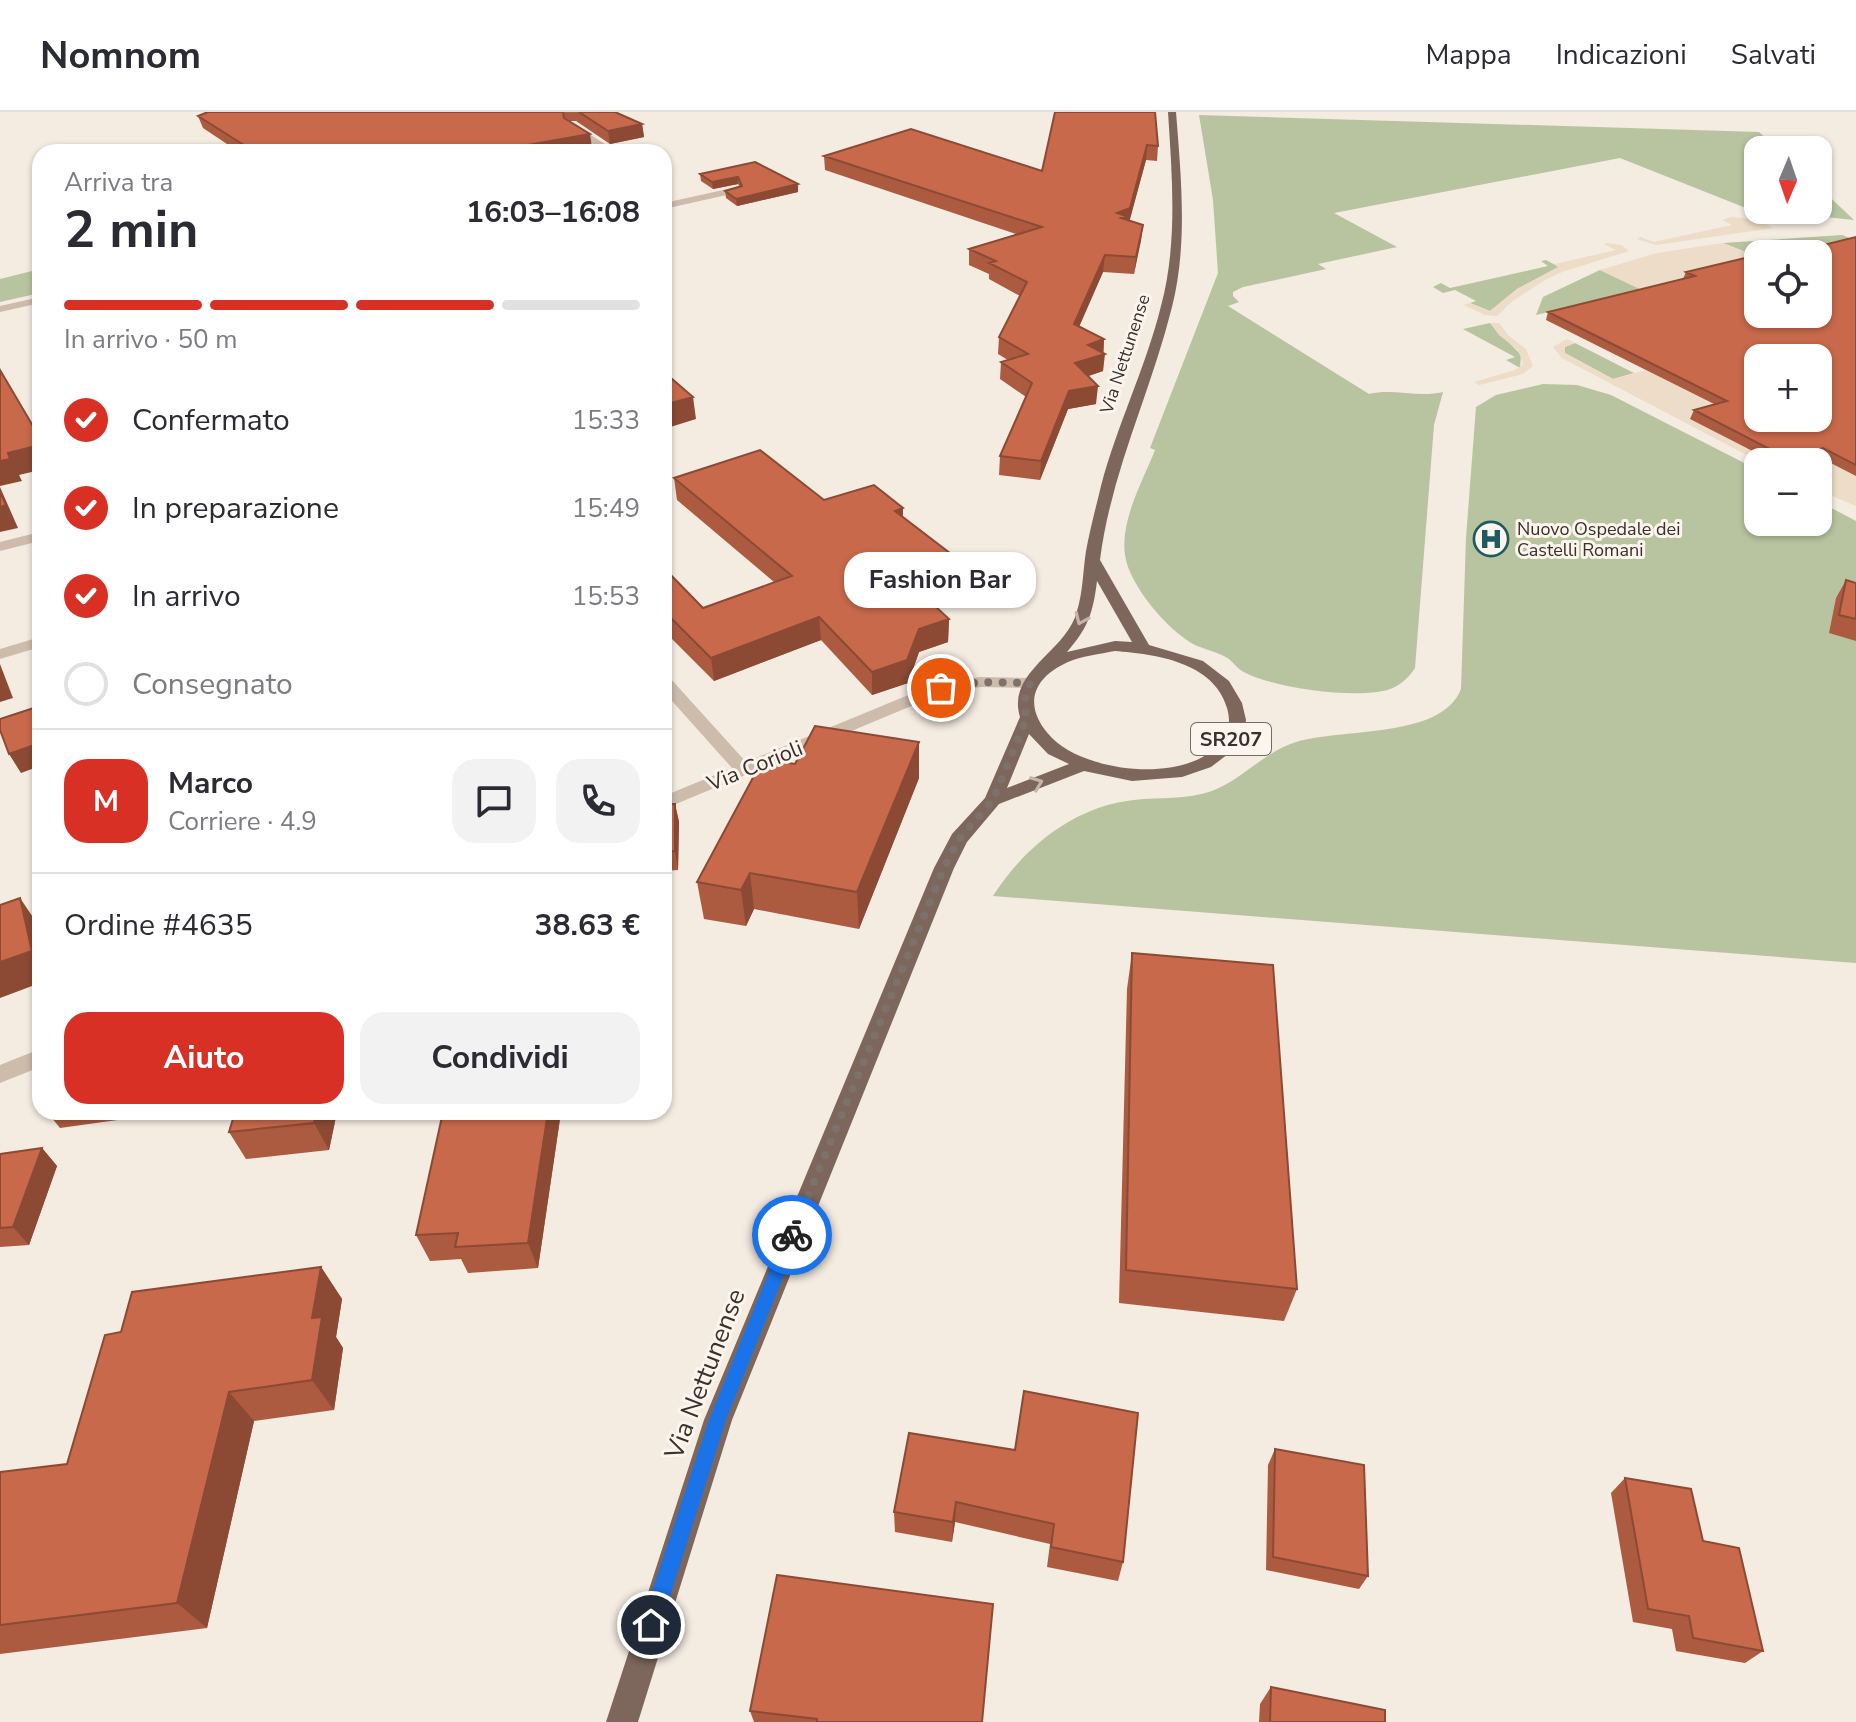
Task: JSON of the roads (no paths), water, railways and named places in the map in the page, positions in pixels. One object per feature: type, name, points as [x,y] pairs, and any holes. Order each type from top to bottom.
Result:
[{"type":"main road","name":"Via Nettunense","points":[[1045,667],[1074,634],[1087,606],[1092,559],[1114,464],[1160,335],[1173,278],[1178,195],[1172,112]]},
{"type":"main road","points":[[1092,559],[1143,648]]},
{"type":"main road","name":"SR207","points":[[1026,720],[1050,750],[1081,766],[1118,775],[1169,774],[1193,768],[1220,753],[1235,733],[1237,711],[1227,689],[1206,670],[1177,656],[1143,648],[1089,649],[1064,656],[1045,667],[1030,683]]},
{"type":"main road","points":[[1026,720],[1024,701],[1030,683]]},
{"type":"main road","name":"Via Nettunense","points":[[622,1722],[690,1501],[739,1364],[944,868],[959,839],[993,800],[1026,720]]},
{"type":"main road","name":"Via Nettunense","points":[[993,800],[1081,766]]},
{"type":"street","points":[[571,126],[600,144]]},
{"type":"street","points":[[672,204],[737,190]]},
{"type":"street","points":[[0,309],[32,302]]},
{"type":"street","points":[[0,547],[32,538]]},
{"type":"street","points":[[0,654],[32,644]]},
{"type":"street","name":"Via Corioli","points":[[672,800],[941,688],[981,682],[1030,683]]},
{"type":"street","points":[[672,691],[744,771]]},
{"type":"street","points":[[0,1074],[32,1061]]},
{"type":"place","name":"Nuovo Ospedale dei Castelli Romani","points":[[1491,539]]},
{"type":"place","name":"Fashion Bar","points":[[941,688]]}]
